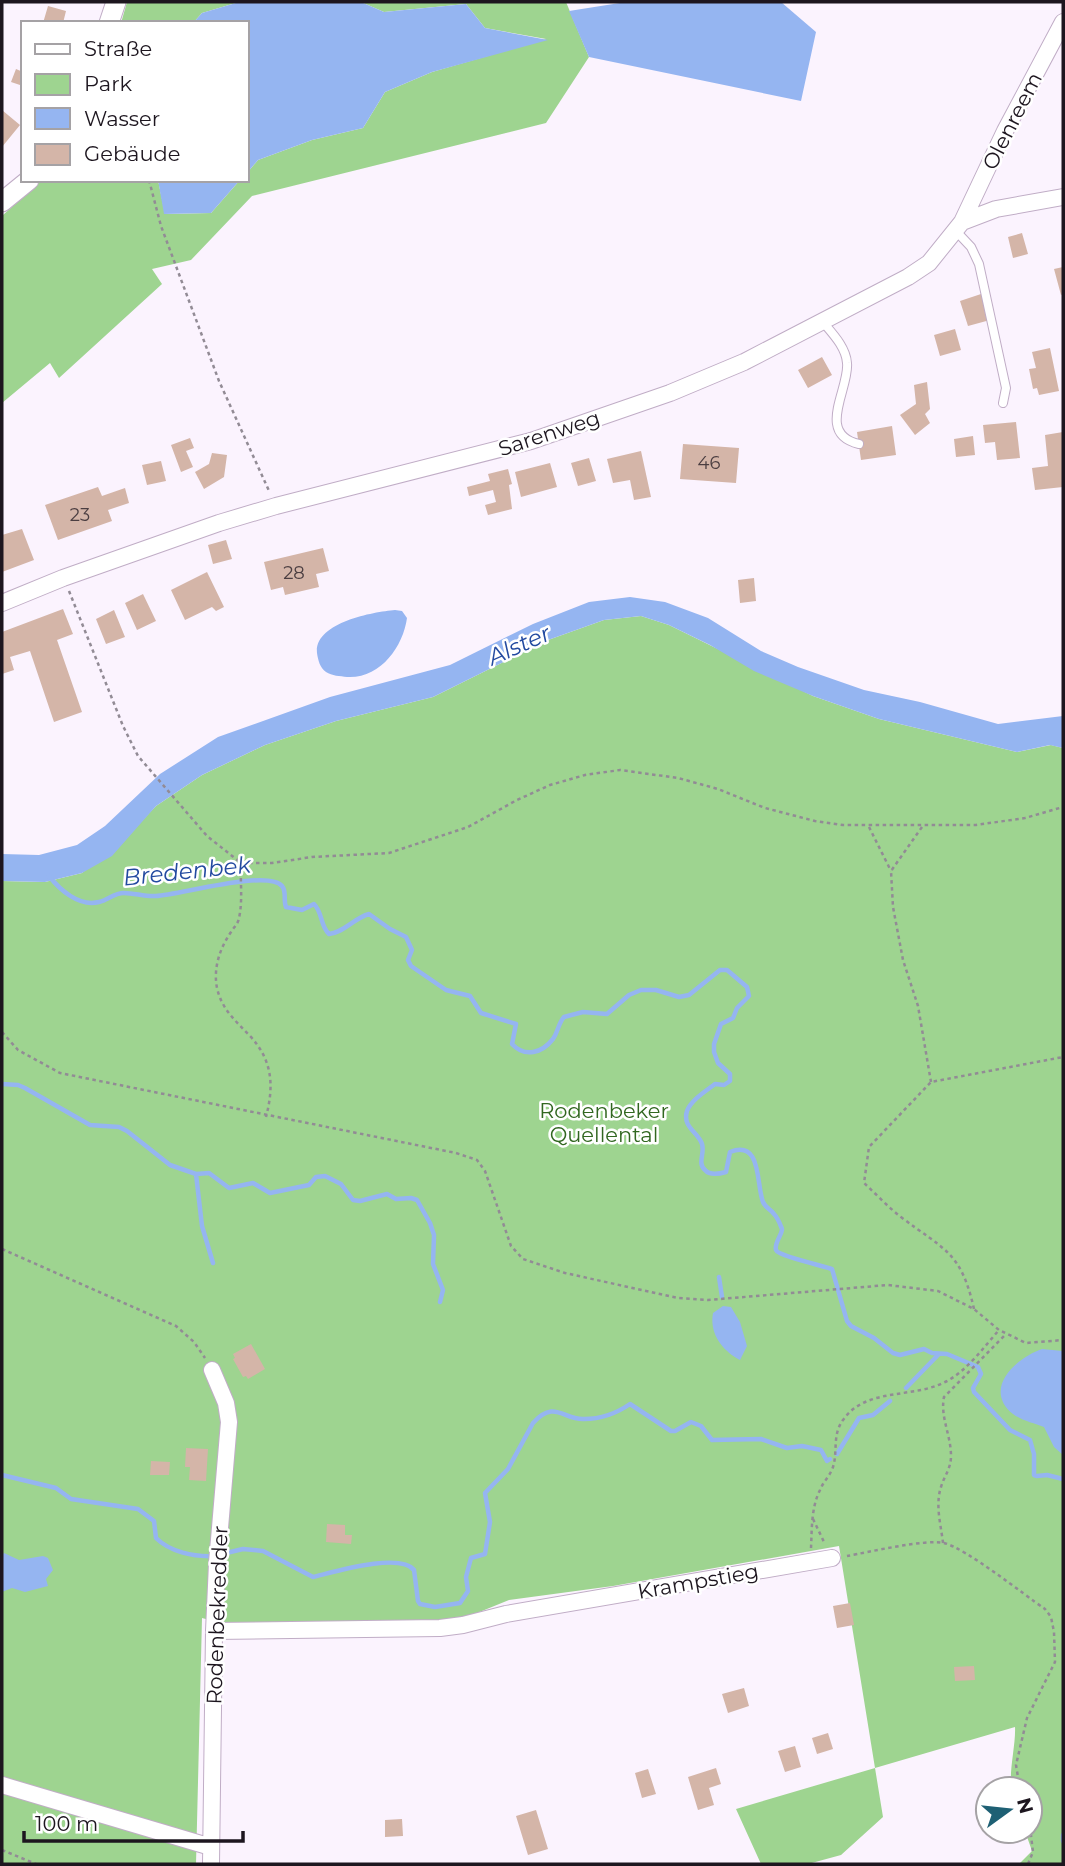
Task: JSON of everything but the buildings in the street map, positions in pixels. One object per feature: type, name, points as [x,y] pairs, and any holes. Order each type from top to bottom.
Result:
[{"type":"street","points":[[110,21],[116,2]]},
{"type":"street","name":"Olenreem","points":[[958,226],[1063,22]]},
{"type":"street","points":[[2,202],[27,182]]},
{"type":"street","points":[[958,226],[996,209],[1063,197]]},
{"type":"street","name":"Sarenweg","points":[[2,603],[63,578],[219,523],[275,506],[531,441],[670,393],[744,362],[908,277],[929,263],[958,226]]},
{"type":"street","name":"Rodenbekredder","points":[[211,1864],[217,1556],[229,1422],[226,1403],[212,1370]]},
{"type":"street","name":"Krampstieg","points":[[214,1631],[440,1628],[506,1614],[832,1558]]},
{"type":"street","points":[[2,1785],[211,1847]]},
{"type":"lane","points":[[958,226],[979,264],[1006,388],[1003,403]]},
{"type":"lane","points":[[822,321],[841,346],[848,362],[838,404],[839,427],[844,437],[859,444]]},
{"type":"path","points":[[150,182],[161,226],[219,381],[273,499]]},
{"type":"path","points":[[63,578],[123,726],[138,756],[207,836],[241,863],[389,853],[468,827],[550,785],[584,775],[620,770],[678,778],[718,789],[765,808],[815,821],[869,827],[976,825],[1025,818],[1063,807]]},
{"type":"path","points":[[869,827],[891,871],[903,960],[918,1006],[931,1082]]},
{"type":"path","points":[[891,871],[922,827]]},
{"type":"path","points":[[241,863],[238,921],[220,951],[216,970],[217,987],[221,1002],[232,1020],[260,1049],[270,1072],[273,1092],[266,1116]]},
{"type":"path","points":[[2,1032],[18,1050],[60,1073],[456,1153],[477,1160],[485,1171],[511,1246],[523,1259],[546,1268],[678,1298],[708,1300],[888,1284],[938,1291],[974,1309],[999,1330],[1026,1343],[1063,1340]]},
{"type":"path","points":[[974,1309],[967,1279],[946,1248],[900,1216],[864,1183],[869,1147],[931,1082],[1063,1057]]},
{"type":"path","points":[[2,1249],[176,1326],[194,1342],[212,1370]]},
{"type":"path","points":[[810,1562],[813,1519],[820,1490],[834,1464],[836,1436],[850,1411],[862,1402],[914,1392],[945,1382],[976,1356],[999,1330]]},
{"type":"path","points":[[943,1543],[938,1508],[951,1457],[948,1428],[942,1410],[944,1397],[1006,1334]]},
{"type":"path","points":[[813,1519],[832,1558],[907,1545],[943,1543],[959,1550],[1051,1616],[1055,1662],[1027,1718],[1016,1765],[1018,1775]]},
{"type":"path","points":[[1028,1864],[1033,1852],[1032,1845]]},
{"type":"path","points":[[2,1850],[36,1864]]},
{"type":"green space","points":[[127,2],[239,2],[202,13],[195,21],[122,21]]},
{"type":"green space","points":[[361,2],[566,2],[589,57],[546,123],[252,196],[191,260],[152,269],[162,284],[59,378],[50,363],[2,403],[2,216],[39,182],[158,182],[165,214],[211,213],[238,182],[248,182],[248,172],[258,160],[312,140],[363,128],[385,92],[432,72],[546,39],[485,28],[466,4],[384,12]]},
{"type":"green space","name":"Rodenbeker Quellental","points":[[641,616],[669,625],[813,696],[879,719],[1017,752],[1051,745],[1063,748],[1063,1864],[1019,1864],[1032,1851],[1030,1845],[1044,1845],[1044,1775],[1011,1775],[1015,1727],[875,1768],[839,1546],[613,1586],[509,1600],[450,1624],[221,1623],[202,1618],[196,1864],[2,1864],[2,881],[45,882],[82,873],[134,829],[156,806],[202,775],[265,745],[336,721],[433,697],[548,640],[604,620]]},
{"type":"green space","points":[[875,1768],[883,1817],[841,1855],[808,1864],[761,1864],[736,1809]]},
{"type":"water","points":[[239,2],[361,2],[384,12],[466,4],[485,28],[548,40],[432,72],[385,92],[363,128],[312,140],[258,160],[248,172],[248,21],[195,21],[202,13]]},
{"type":"water","points":[[626,2],[781,2],[816,32],[801,101],[589,57],[569,11]]},
{"type":"water","points":[[158,182],[238,182],[211,213],[164,214]]},
{"type":"water","name":"Alster","points":[[630,597],[665,602],[708,618],[761,651],[864,690],[920,702],[998,724],[1063,716],[1063,748],[1050,745],[1017,752],[879,719],[813,696],[754,671],[669,625],[641,616],[604,620],[548,640],[433,697],[336,721],[265,745],[202,775],[156,806],[112,856],[82,873],[45,882],[2,881],[2,854],[39,855],[77,845],[105,826],[160,774],[218,737],[330,697],[450,665],[533,624],[589,602]]},
{"type":"water","points":[[395,610],[402,611],[407,618],[405,629],[395,650],[379,667],[370,673],[347,677],[331,674],[322,668],[317,653],[325,634],[346,621]]},
{"type":"water","points":[[723,1306],[731,1307],[740,1322],[747,1346],[740,1360],[723,1347],[715,1335],[713,1313]]},
{"type":"water","points":[[1042,1349],[1063,1351],[1063,1455],[1054,1447],[1044,1427],[1013,1414],[1004,1404],[1001,1395],[1002,1385],[1013,1367]]},
{"type":"water","points":[[4,1553],[19,1560],[43,1556],[48,1558],[53,1570],[46,1579],[48,1586],[25,1592],[12,1588],[2,1592]]},
{"type":"waterway","name":"Bredenbek","points":[[49,876],[77,900],[92,903],[120,893],[156,896],[242,881],[274,882],[283,888],[286,907],[302,910],[314,904],[329,934],[340,931],[369,914],[406,937],[412,950],[408,960],[411,966],[446,990],[470,996],[481,1013],[516,1024],[512,1044],[528,1052],[549,1044],[564,1017],[583,1012],[607,1014],[629,995],[641,990],[656,990],[679,997],[689,995],[720,970],[727,970],[747,987],[749,996],[737,1008],[733,1018],[721,1024],[714,1044],[718,1063],[730,1074],[730,1081],[724,1085],[715,1084],[695,1099],[687,1111],[688,1125],[702,1144],[703,1167],[712,1174],[726,1172],[730,1152],[748,1152],[756,1165],[763,1202],[777,1217],[782,1229],[776,1250],[792,1258],[832,1269],[847,1321],[893,1353],[900,1355],[924,1349],[932,1353],[947,1354],[978,1367],[981,1374],[973,1388],[974,1392],[1010,1430],[1030,1440],[1034,1454],[1034,1475],[1063,1479]]},
{"type":"waterway","points":[[2,1084],[25,1088],[90,1125],[119,1127],[170,1165],[196,1174],[209,1173],[229,1188],[253,1183],[270,1193],[309,1185],[316,1177],[325,1176],[341,1184],[353,1200],[360,1201],[387,1194],[396,1199],[417,1200],[434,1235],[433,1264],[443,1290],[440,1302]]},
{"type":"waterway","points":[[196,1174],[202,1226],[213,1263]]},
{"type":"waterway","points":[[719,1277],[722,1297]]},
{"type":"waterway","points":[[906,1388],[938,1355]]},
{"type":"waterway","points":[[837,1454],[859,1418],[873,1415],[890,1401]]},
{"type":"waterway","points":[[222,1554],[243,1549],[263,1551],[313,1577],[381,1563],[407,1565],[414,1570],[420,1604],[435,1607],[460,1603],[468,1591],[466,1577],[471,1558],[485,1554],[490,1522],[485,1493],[508,1469],[533,1423],[547,1412],[553,1411],[591,1419],[609,1415],[630,1404],[671,1431],[691,1422],[701,1426],[712,1440],[761,1439],[787,1448],[802,1446],[821,1450],[827,1461],[830,1459]]},
{"type":"waterway","points":[[2,1475],[56,1488],[71,1499],[138,1509],[154,1521],[156,1538],[168,1547],[198,1556],[214,1556]]},
{"type":"waterway","name":"Bredenbek","points":[[1063,1835],[1063,1841]]}]
